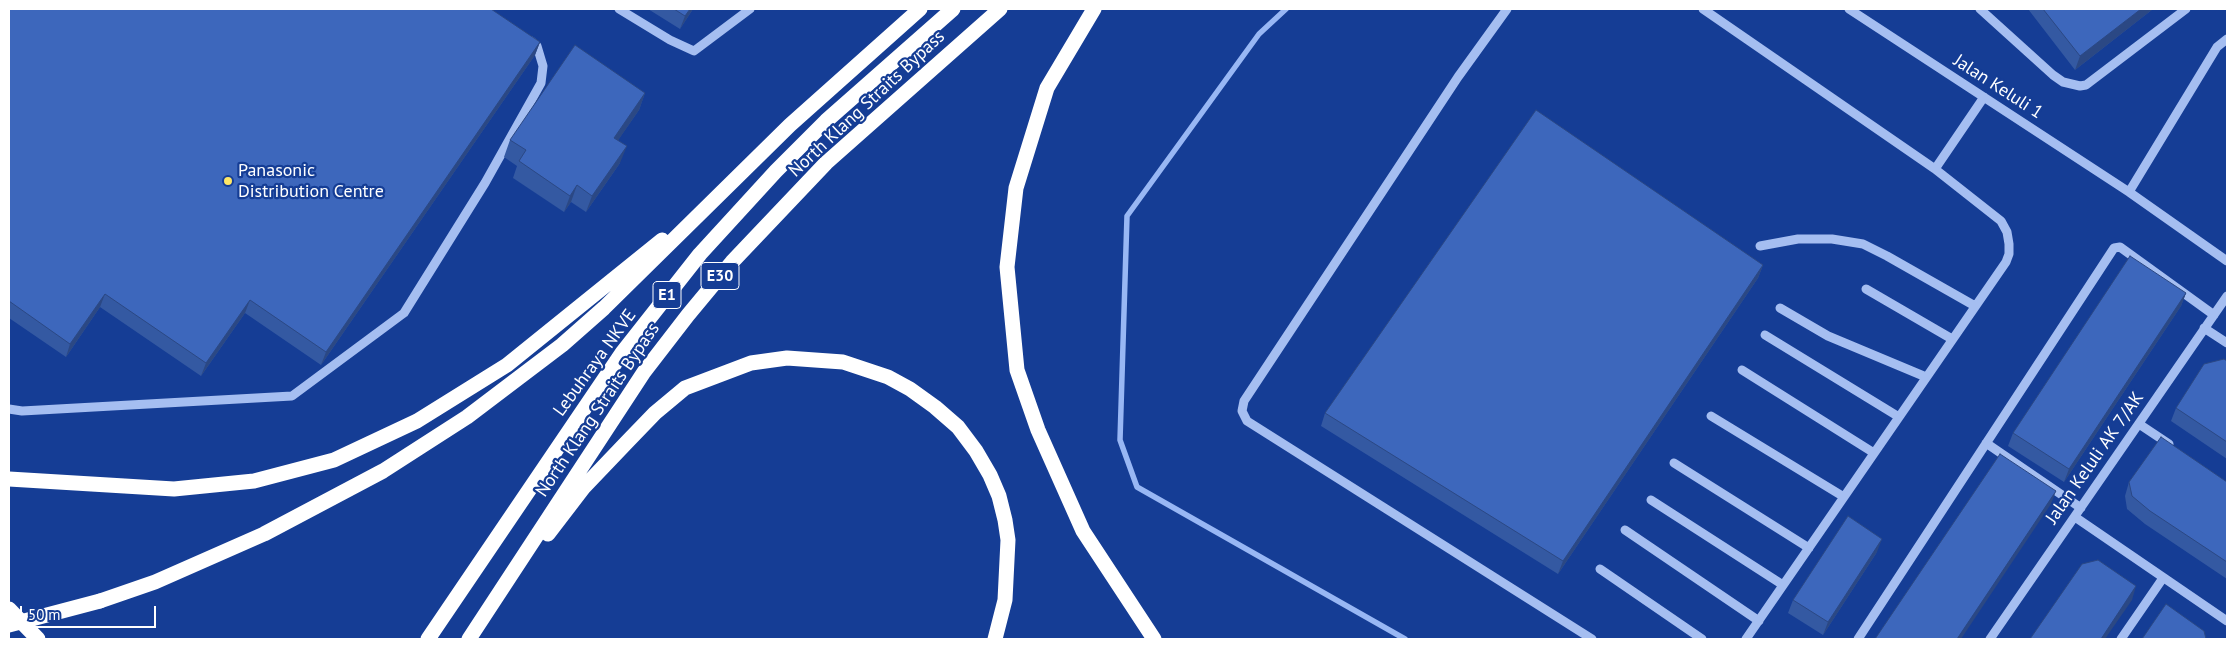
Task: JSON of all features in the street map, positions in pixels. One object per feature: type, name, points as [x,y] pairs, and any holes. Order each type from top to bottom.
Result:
[{"type":"highway","points":[[9,625],[100,601],[155,582],[264,534],[383,471],[467,417],[562,345],[604,308],[790,125],[920,9]]},
{"type":"highway","name":"Lebuhraya NKVE","points":[[431,633],[622,353],[700,254],[776,171],[826,121],[953,9]]},
{"type":"highway","name":"North Klang Straits Bypass","points":[[498,593],[644,372],[688,314],[732,262],[826,162],[1000,9]]},
{"type":"highway","points":[[1094,9],[1047,88],[1016,188],[1007,267],[1017,370],[1038,430],[1083,531],[1154,639]]},
{"type":"highway","points":[[9,479],[174,489],[254,481],[334,460],[418,421],[507,365],[732,183]]},
{"type":"highway","points":[[498,593],[524,564],[584,487],[655,413],[685,388],[752,363],[787,358],[822,360],[843,362],[864,368],[888,376],[910,389],[958,427],[976,451],[999,496],[1008,540],[1005,600],[994,639]]},
{"type":"highway","name":"E30","points":[[471,636],[498,593]]},
{"type":"highway","points":[[9,609],[38,639]]},
{"type":"street","points":[[620,9],[670,40],[694,51],[750,9]]},
{"type":"street","points":[[1507,9],[1458,77],[1244,401],[1242,411],[1247,421],[1592,639]]},
{"type":"street","points":[[1703,9],[1936,170],[2002,221],[2007,232],[2009,254],[2006,262],[1746,639]]},
{"type":"street","points":[[1980,9],[2053,75],[2063,82],[2080,86],[2086,85],[2186,9]]},
{"type":"street","name":"Jalan Keluli 1","points":[[1855,10],[2128,192],[2227,261]]},
{"type":"street","points":[[9,410],[22,411],[292,396],[404,313],[485,183],[541,83],[543,66],[537,46],[524,35]]},
{"type":"street","points":[[2128,192],[2217,47],[2227,39]]},
{"type":"street","points":[[1936,170],[1984,97]]},
{"type":"street","points":[[1760,246],[1798,239],[1832,239],[1863,244],[1975,306]]},
{"type":"street","points":[[1858,639],[2117,247],[2214,314]]},
{"type":"street","points":[[1866,289],[1952,339]]},
{"type":"street","name":"Jalan Keluli AK 7/AK","points":[[1990,639],[2227,296]]},
{"type":"street","points":[[1780,308],[1828,336],[1926,377]]},
{"type":"street","points":[[2204,328],[2227,343]]},
{"type":"street","points":[[1765,335],[1899,417]]},
{"type":"street","points":[[1742,370],[1874,453]]},
{"type":"street","points":[[1711,416],[1844,497]]},
{"type":"street","points":[[2138,424],[2179,451]]},
{"type":"street","points":[[1986,443],[2081,508]]},
{"type":"street","points":[[1674,463],[1809,548]]},
{"type":"street","points":[[1651,500],[1783,585]]},
{"type":"street","points":[[2075,517],[2227,621]]},
{"type":"street","points":[[1625,530],[1759,621]]},
{"type":"street","points":[[1600,569],[1702,639]]},
{"type":"street","points":[[2121,639],[2163,578]]},
{"type":"building","name":"Panasonic Distribution Centre","points":[[9,9],[491,9],[540,42],[326,352],[250,300],[206,363],[105,294],[70,344],[9,301]]},
{"type":"building","points":[[674,9],[690,9],[685,16]]},
{"type":"building","points":[[2043,9],[2141,9],[2080,56]]},
{"type":"building","points":[[575,45],[645,93],[614,138],[627,146],[592,196],[577,185],[570,196],[519,161],[526,150],[510,140]]},
{"type":"building","points":[[1536,110],[1763,265],[1563,561],[1325,413]]},
{"type":"building","points":[[2130,256],[2186,293],[2069,469],[2013,433]]},
{"type":"building","points":[[2224,359],[2227,361],[2227,442],[2176,408],[2204,364]]},
{"type":"building","points":[[2161,437],[2227,482],[2227,562],[2150,511],[2132,496],[2129,482]]},
{"type":"building","points":[[2000,454],[2056,491],[1957,639],[1875,639]]},
{"type":"building","points":[[1848,516],[1882,539],[1828,622],[1793,600]]},
{"type":"building","points":[[2098,560],[2136,586],[2101,639],[2030,639],[2082,564]]},
{"type":"building","points":[[2166,604],[2204,631],[2206,639],[2142,639]]},
{"type":"waterway","points":[[1286,9],[1259,34],[1127,216],[1120,440],[1137,487],[1405,639]]},
{"type":"place","name":"Panasonic Distribution Centre","points":[[228,181]]}]
